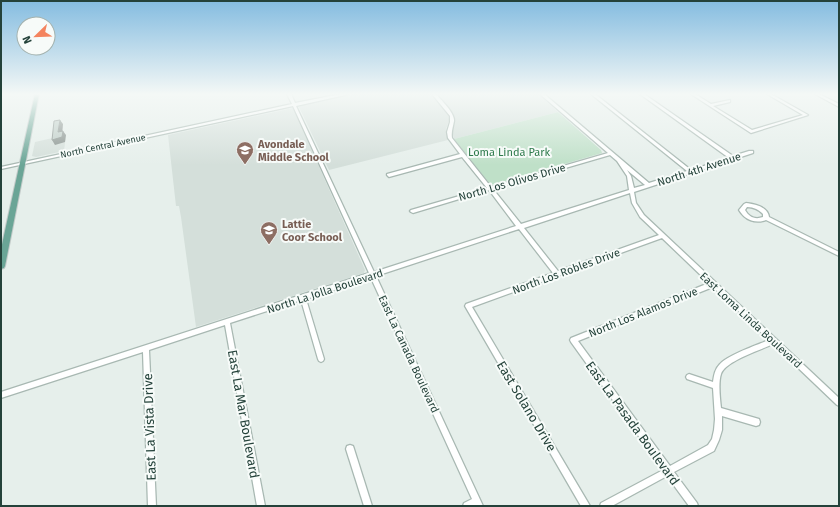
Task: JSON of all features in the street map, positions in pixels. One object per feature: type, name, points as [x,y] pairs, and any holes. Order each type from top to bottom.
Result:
[{"type":"main road","points":[[1,266],[32,118]]},
{"type":"street","name":"North Central Avenue","points":[[1,168],[235,118]]},
{"type":"street","name":"East La Canada Boulevard","points":[[300,118],[478,504]]},
{"type":"street","points":[[452,118],[449,135],[463,155],[557,274]]},
{"type":"street","points":[[570,118],[648,185]]},
{"type":"street","points":[[623,118],[690,171]]},
{"type":"street","points":[[675,118],[732,158]]},
{"type":"street","points":[[729,118],[751,132],[797,118]]},
{"type":"street","name":"North 4th Avenue","points":[[648,185],[751,152]]},
{"type":"street","name":"North Los Olivos Drive","points":[[413,211],[611,153]]},
{"type":"street","points":[[390,175],[463,155]]},
{"type":"street","name":"East Loma Linda Boulevard","points":[[619,160],[631,180],[634,203],[639,212],[839,403]]},
{"type":"street","name":"North La Jolla Boulevard","points":[[1,395],[632,192],[648,185]]},
{"type":"street","points":[[766,218],[839,254]]},
{"type":"street","name":"North Los Robles Drive","points":[[468,306],[664,236]]},
{"type":"street","name":"North Los Alamos Drive","points":[[573,340],[713,284]]},
{"type":"street","points":[[303,298],[321,359]]},
{"type":"street","name":"East Solano Drive","points":[[468,306],[586,506]]},
{"type":"street","name":"East La Mar Boulevard","points":[[227,322],[261,506]]},
{"type":"street","name":"East La Pasada Boulevard","points":[[573,340],[694,506]]},
{"type":"street","points":[[604,506],[705,452],[717,442],[717,386],[718,374],[722,366],[774,341]]},
{"type":"street","name":"East La Vista Drive","points":[[146,348],[152,506]]},
{"type":"street","points":[[689,377],[717,386]]},
{"type":"street","points":[[718,411],[756,422]]},
{"type":"street","points":[[350,449],[368,506]]},
{"type":"street","points":[[467,506],[478,504]]},
{"type":"shaded area","points":[[248,118],[297,118],[365,270],[364,273],[196,327],[181,217],[179,206],[176,206],[168,135]]},
{"type":"shaded area","points":[[304,118],[449,118],[446,129],[448,140],[329,170]]},
{"type":"shaded area","points":[[455,118],[536,118],[454,139],[452,131]]},
{"type":"shaded area","points":[[66,135],[64,151],[36,157],[32,156],[35,142]]},
{"type":"green space","name":"Loma Linda Park","points":[[536,118],[564,118],[601,150],[602,153],[493,185],[489,183],[454,139]]},
{"type":"building","points":[[60,120],[58,132],[63,131],[62,137],[52,140],[54,121]]},
{"type":"place","name":"Avondale Middle School","points":[[245,165]]},
{"type":"place","name":"Lattie Coor School","points":[[269,245]]}]
